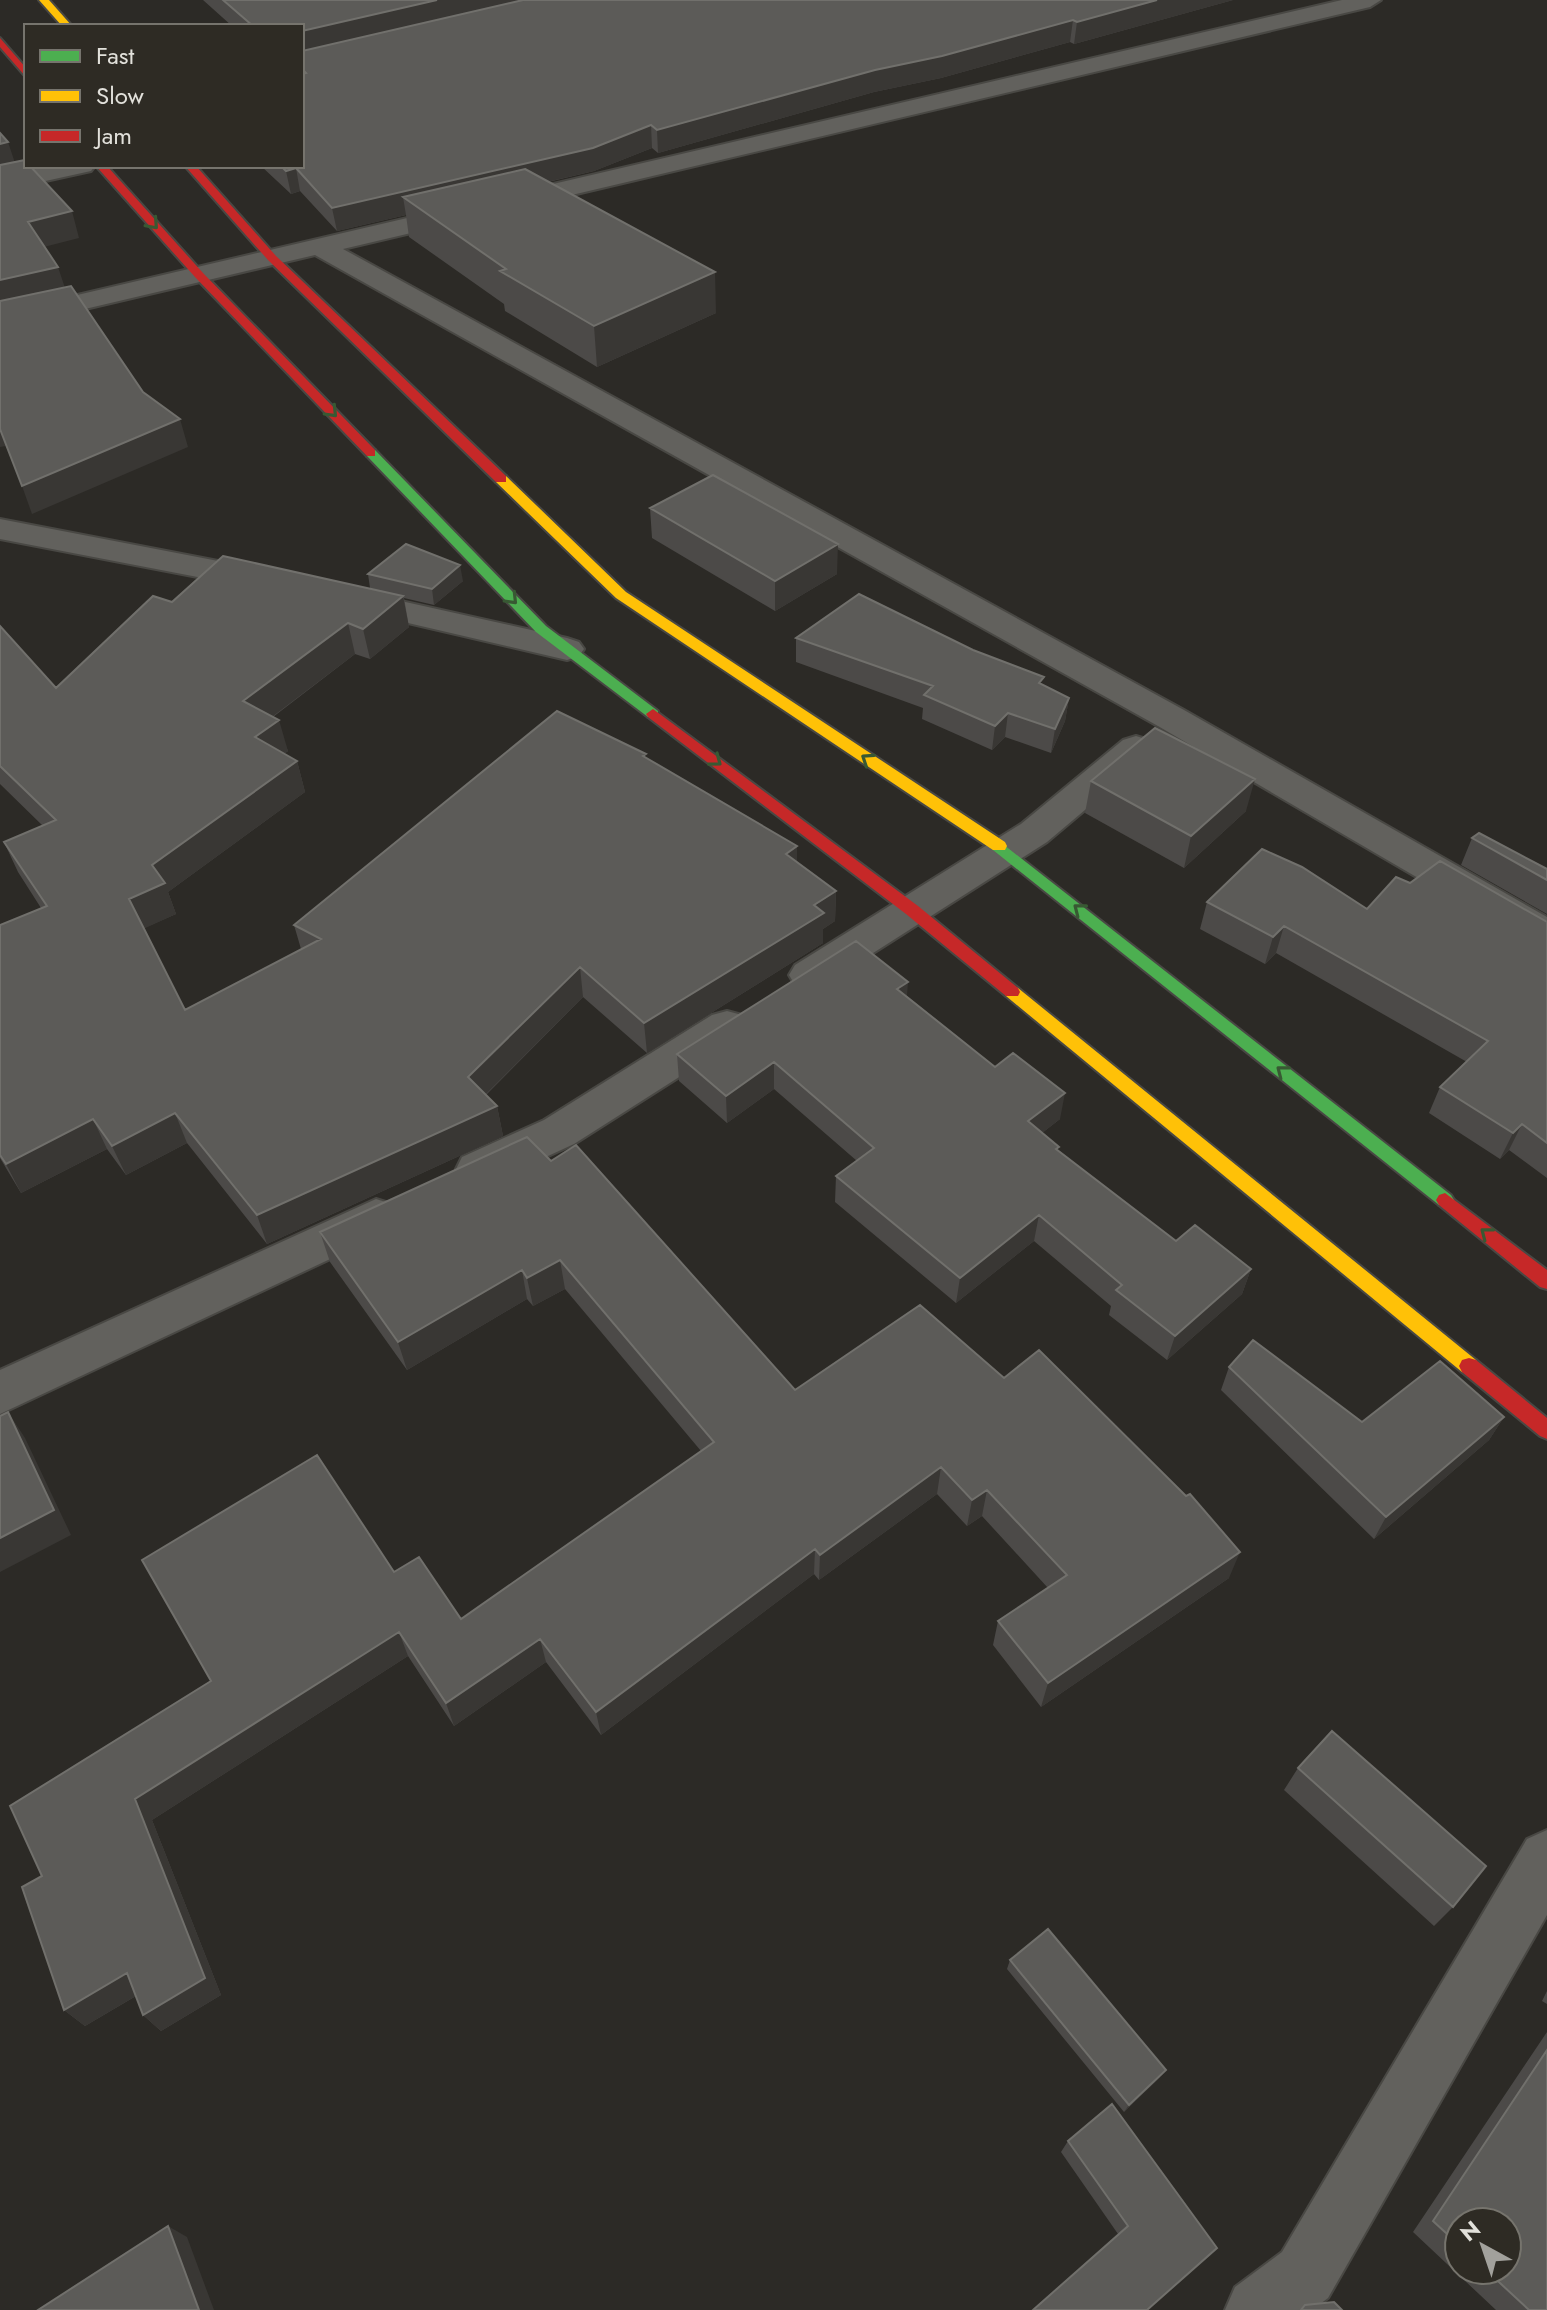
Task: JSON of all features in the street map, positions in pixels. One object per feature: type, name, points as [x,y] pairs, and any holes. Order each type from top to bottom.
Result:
[{"type":"street","points":[[44,0],[65,24]]},
{"type":"street","points":[[0,321],[1370,0]]},
{"type":"street","points":[[0,41],[24,71]]},
{"type":"street","points":[[0,183],[72,168]]},
{"type":"street","points":[[103,168],[199,275],[541,629],[912,910],[1547,1430]]},
{"type":"street","points":[[192,168],[272,258],[621,595],[1006,851],[1547,1281]]},
{"type":"street","points":[[320,247],[1171,718],[1547,935]]},
{"type":"street","points":[[0,529],[302,588],[567,649]]},
{"type":"street","points":[[0,1393],[559,1132],[1034,833],[1171,718]]},
{"type":"street","points":[[1258,2310],[1305,2275],[1547,1859]]},
{"type":"building","points":[[223,0],[437,0],[304,31],[304,24],[251,24]]},
{"type":"building","points":[[523,0],[1157,0],[942,56],[875,70],[657,130],[651,125],[593,148],[332,208],[296,168],[304,168],[304,51]]},
{"type":"building","points":[[0,133],[8,142],[0,144]]},
{"type":"building","points":[[24,160],[24,168],[32,168],[72,211],[28,222],[58,267],[0,280],[0,165]]},
{"type":"building","points":[[525,169],[715,272],[594,326],[500,271],[506,269],[403,197]]},
{"type":"building","points":[[71,286],[143,392],[180,419],[22,486],[0,429],[0,301]]},
{"type":"building","points":[[713,475],[838,544],[775,581],[650,508]]},
{"type":"building","points":[[406,544],[460,565],[432,589],[368,574]]},
{"type":"building","points":[[223,556],[403,596],[363,629],[348,623],[243,701],[279,720],[255,737],[297,761],[152,865],[165,883],[129,899],[185,1010],[321,939],[294,925],[557,711],[646,754],[643,756],[797,846],[786,854],[836,891],[814,905],[824,913],[644,1023],[580,967],[468,1077],[497,1106],[257,1215],[175,1113],[112,1146],[93,1119],[6,1164],[0,1155],[0,925],[47,906],[4,842],[56,820],[0,766],[0,626],[56,688],[153,596],[172,602]]},
{"type":"building","points":[[859,594],[973,650],[1044,677],[1039,683],[1069,698],[1055,729],[1008,713],[995,726],[924,695],[933,686],[796,638]]},
{"type":"building","points":[[1155,728],[1255,779],[1191,836],[1091,781]]},
{"type":"building","points":[[1479,833],[1547,869],[1547,880],[1472,838]]},
{"type":"building","points":[[1262,849],[1302,867],[1367,909],[1396,877],[1410,883],[1440,861],[1547,922],[1547,1143],[1522,1124],[1513,1133],[1440,1087],[1488,1041],[1284,926],[1273,937],[1207,902]]},
{"type":"building","points":[[856,941],[908,982],[897,989],[995,1067],[1013,1053],[1065,1093],[1028,1121],[1059,1147],[1056,1149],[1176,1241],[1195,1225],[1251,1269],[1175,1336],[1116,1290],[1122,1285],[1039,1215],[960,1278],[836,1176],[874,1148],[774,1062],[726,1096],[677,1054]]},
{"type":"building","points":[[527,1137],[551,1161],[576,1145],[795,1390],[920,1305],[1004,1378],[1039,1350],[1186,1496],[1190,1494],[1240,1552],[1048,1683],[998,1621],[1067,1575],[987,1490],[972,1500],[941,1467],[820,1555],[815,1549],[596,1712],[540,1639],[446,1703],[399,1632],[135,1799],[205,1978],[143,2015],[127,1973],[64,2010],[22,1887],[42,1876],[10,1806],[211,1681],[142,1560],[317,1455],[394,1572],[419,1557],[461,1619],[714,1442],[560,1260],[527,1278],[522,1270],[398,1342],[320,1232]]},
{"type":"building","points":[[1253,1340],[1362,1422],[1440,1361],[1504,1417],[1386,1517],[1229,1367]]},
{"type":"building","points":[[8,1412],[54,1510],[0,1538],[0,1416]]},
{"type":"building","points":[[1332,1731],[1486,1866],[1453,1907],[1298,1768]]},
{"type":"building","points":[[1048,1929],[1166,2070],[1129,2105],[1010,1960]]},
{"type":"building","points":[[1547,2050],[1547,2310],[1529,2310],[1503,2286],[1523,2286],[1523,2206],[1443,2206]]},
{"type":"building","points":[[1112,2104],[1217,2248],[1147,2310],[1033,2310],[1128,2226],[1068,2141]]},
{"type":"building","points":[[1443,2206],[1443,2230],[1433,2221]]},
{"type":"building","points":[[168,2226],[199,2310],[38,2310]]},
{"type":"building","points":[[1334,2302],[1342,2310],[1301,2310],[1305,2305]]},
{"type":"traffic: fast","points":[[371,453],[541,629],[653,714]]},
{"type":"traffic: fast","points":[[999,846],[1445,1200]]},
{"type":"traffic: slow","points":[[44,0],[65,24]]},
{"type":"traffic: slow","points":[[501,479],[621,595],[999,846]]},
{"type":"traffic: slow","points":[[1012,992],[1469,1366]]},
{"type":"traffic: jam","points":[[0,41],[24,71]]},
{"type":"traffic: jam","points":[[103,168],[199,275],[371,453]]},
{"type":"traffic: jam","points":[[192,168],[272,258],[501,479]]},
{"type":"traffic: jam","points":[[653,714],[912,910],[1012,992]]},
{"type":"traffic: jam","points":[[1445,1200],[1547,1281]]},
{"type":"traffic: jam","points":[[1469,1366],[1547,1430]]}]
